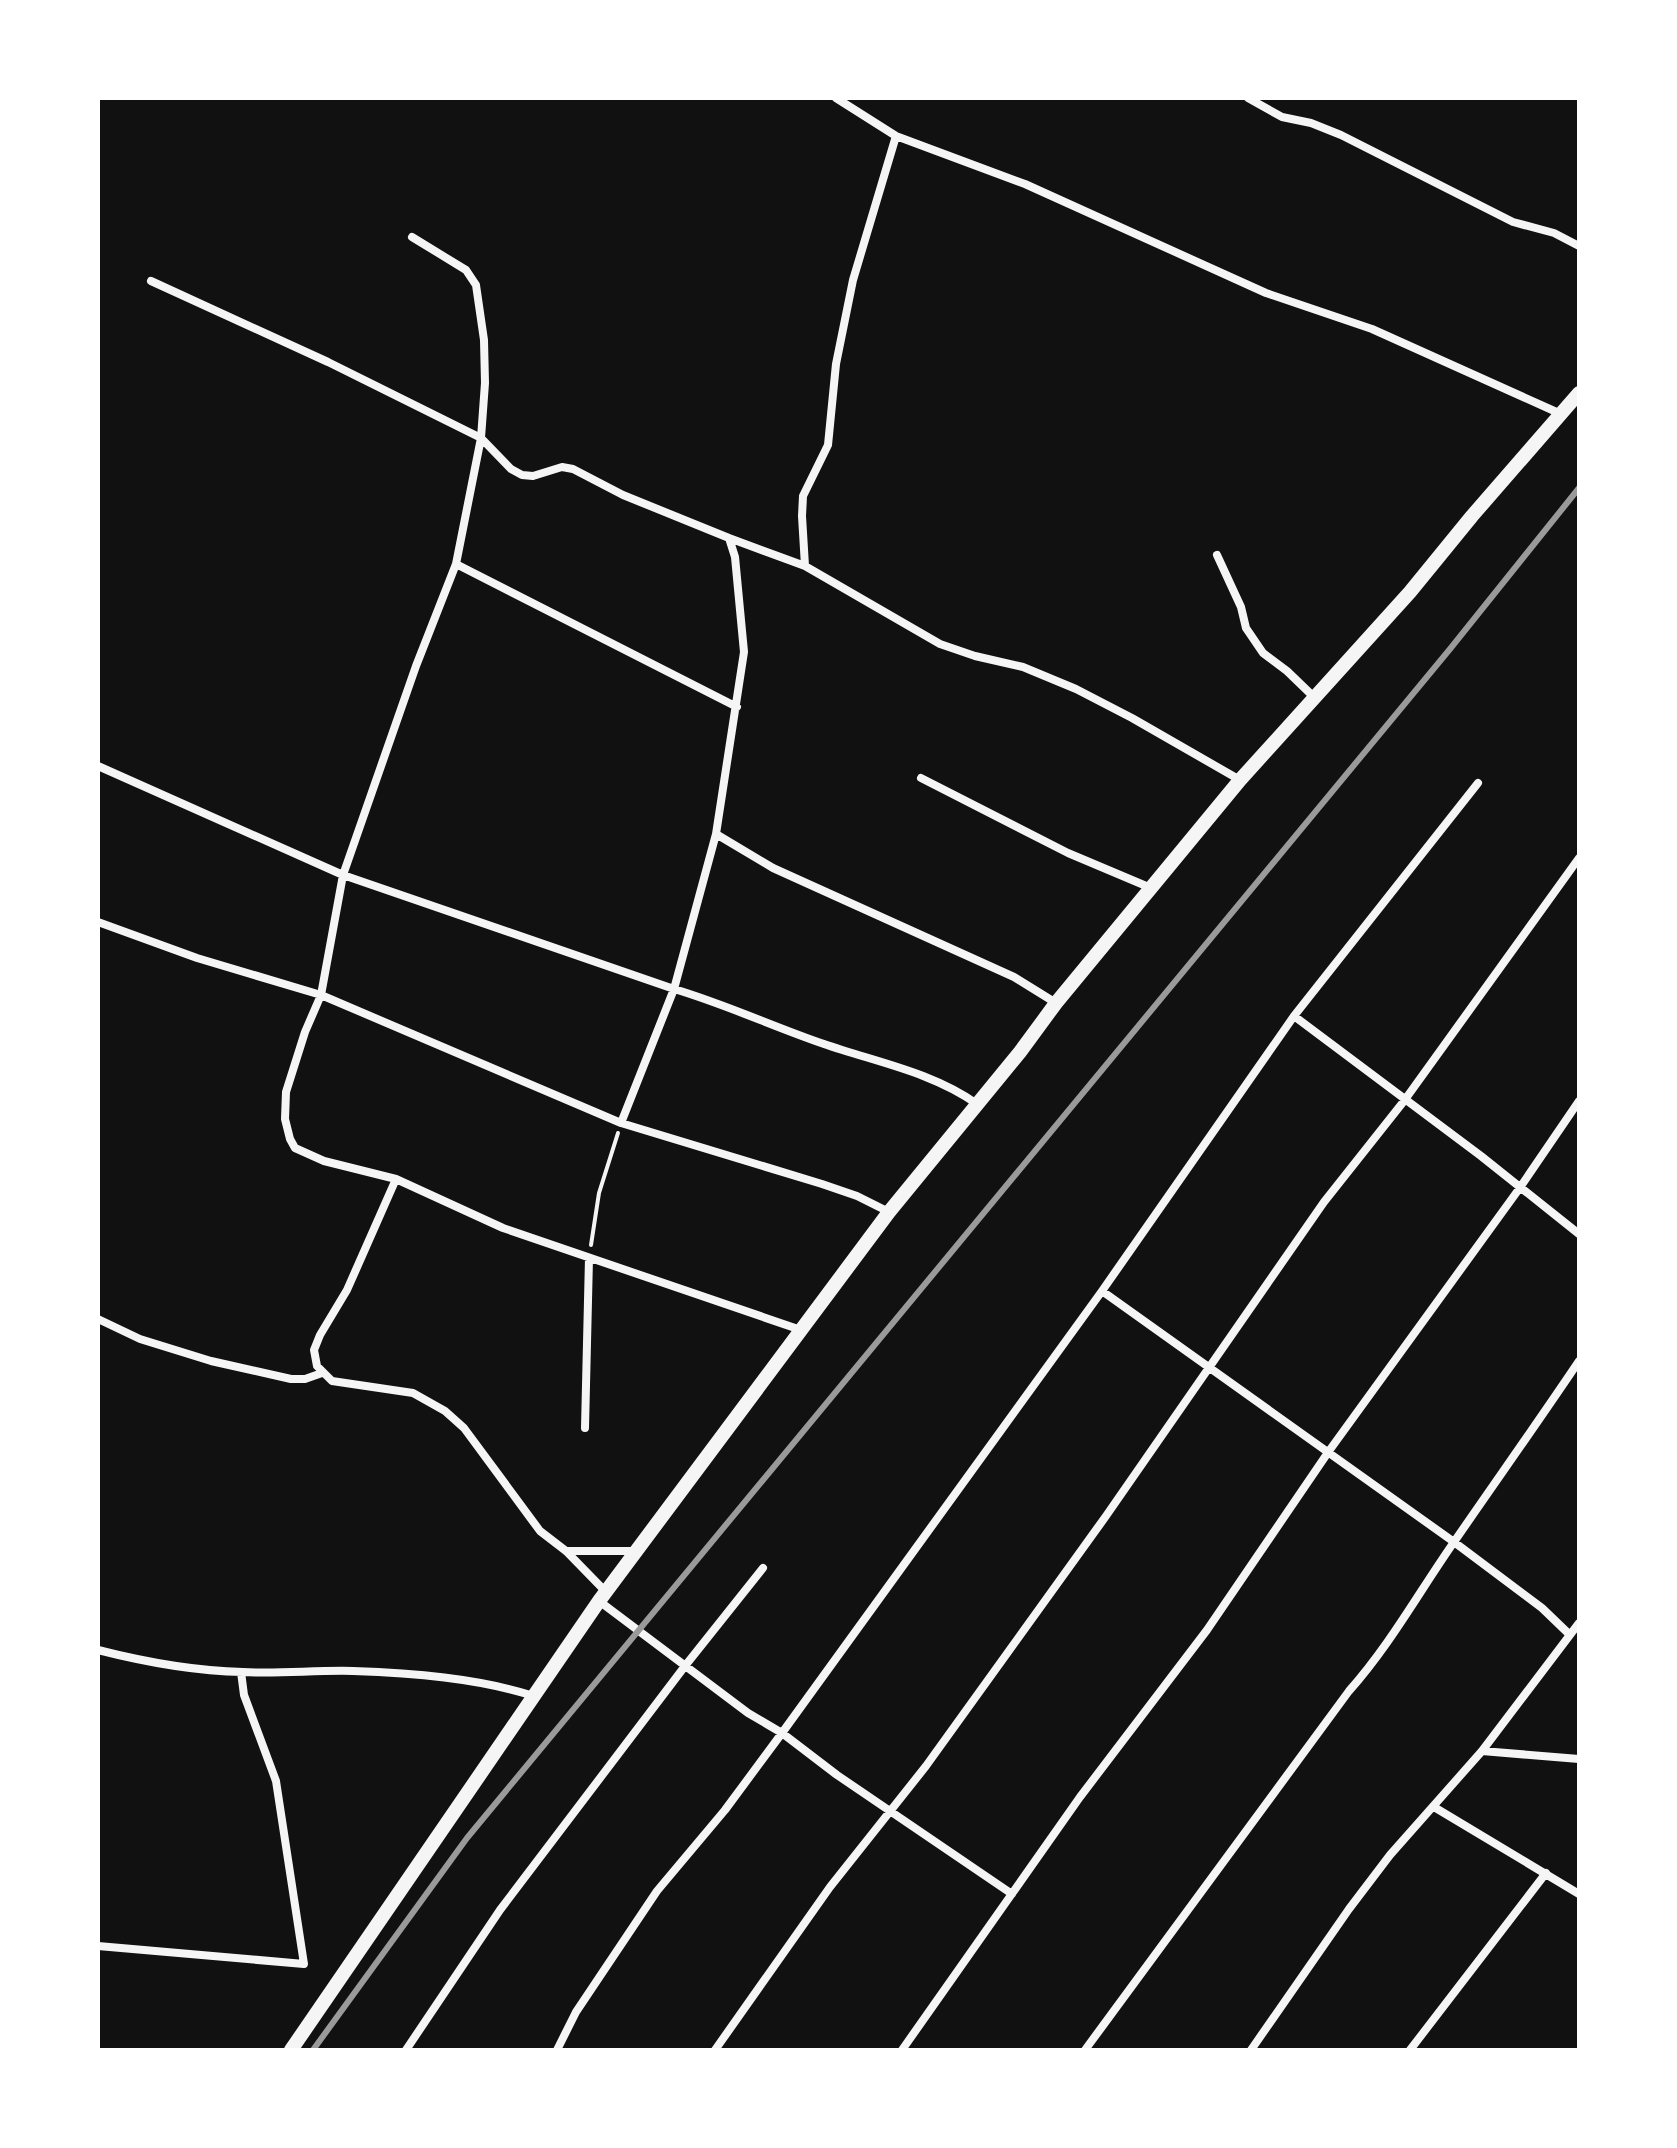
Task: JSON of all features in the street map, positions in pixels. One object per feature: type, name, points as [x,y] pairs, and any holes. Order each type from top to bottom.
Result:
[{"type":"street","points":[[836,98],[896,136],[1025,184],[1266,293],[1372,329],[1561,414]]},
{"type":"street","points":[[1248,98],[1282,117],[1311,123],[1341,135],[1513,222],[1554,233],[1579,246]]},
{"type":"street","points":[[805,566],[803,496],[828,445],[836,364],[853,280],[896,136]]},
{"type":"street","points":[[412,237],[466,270],[476,285],[484,340],[481,438],[456,564],[416,666],[343,875],[321,995],[305,1032],[286,1092],[285,1119],[290,1139],[295,1148],[324,1161],[396,1179],[503,1228],[801,1330]]},
{"type":"street","points":[[151,281],[328,362],[481,438],[511,469],[522,475],[533,476],[562,467],[573,469],[623,495],[805,566],[940,644],[1023,667],[1076,689],[1240,780]]},
{"type":"street","points":[[291,2050],[602,1597],[889,1212],[1240,780],[1316,699],[1579,393]]},
{"type":"street","points":[[621,1123],[674,989],[716,834],[744,652],[735,557],[729,538]]},
{"type":"street","points":[[1217,555],[1241,607],[1246,628],[1263,653],[1316,699]]},
{"type":"street","points":[[456,564],[737,707]]},
{"type":"street","points":[[98,766],[343,875],[824,1044],[928,1077],[959,1091],[977,1104]]},
{"type":"street","points":[[921,778],[1068,853],[1151,888]]},
{"type":"street","points":[[557,2050],[576,2012],[657,1891],[725,1810],[782,1733],[1102,1291],[1294,1016],[1478,783]]},
{"type":"street","points":[[716,834],[773,868],[1014,977],[1056,1003]]},
{"type":"street","points":[[715,2050],[830,1887],[926,1766],[1210,1368],[1324,1202],[1404,1101],[1579,858]]},
{"type":"street","points":[[98,922],[197,958],[321,995],[621,1123],[822,1184],[857,1196],[889,1212]]},
{"type":"street","points":[[1294,1016],[1481,1156],[1579,1234]]},
{"type":"street","points":[[902,2050],[1080,1797],[1207,1630],[1329,1451],[1579,1101]]},
{"type":"street","points":[[396,1179],[347,1290],[326,1322],[314,1350],[317,1366],[322,1373],[332,1381],[413,1393],[445,1411],[464,1428],[540,1531],[566,1551],[602,1597],[748,1713],[782,1733],[1012,1894]]},
{"type":"street","points":[[585,1428],[589,1258]]},
{"type":"street","points":[[1102,1291],[1454,1542],[1542,1608],[1569,1634]]},
{"type":"street","points":[[98,1319],[140,1339],[211,1361],[291,1379],[305,1379],[322,1373]]},
{"type":"street","points":[[1085,2050],[1349,1691],[1376,1660],[1579,1361]]},
{"type":"street","points":[[566,1551],[637,1551]]},
{"type":"street","points":[[406,2050],[500,1910],[763,1568]]},
{"type":"street","points":[[1251,2050],[1390,1855],[1482,1751],[1579,1623]]},
{"type":"street","points":[[98,1650],[180,1666],[241,1672],[354,1671],[452,1679],[507,1687],[534,1696]]},
{"type":"street","points":[[98,1946],[304,1964],[276,1781],[244,1695],[241,1672]]},
{"type":"street","points":[[1482,1751],[1579,1759]]},
{"type":"street","points":[[1434,1807],[1579,1894]]},
{"type":"street","points":[[1410,2050],[1546,1873]]},
{"type":"path","points":[[589,1258],[599,1193],[621,1123]]},
{"type":"railway","points":[[313,2050],[467,1838],[1450,649],[1579,488]]}]
